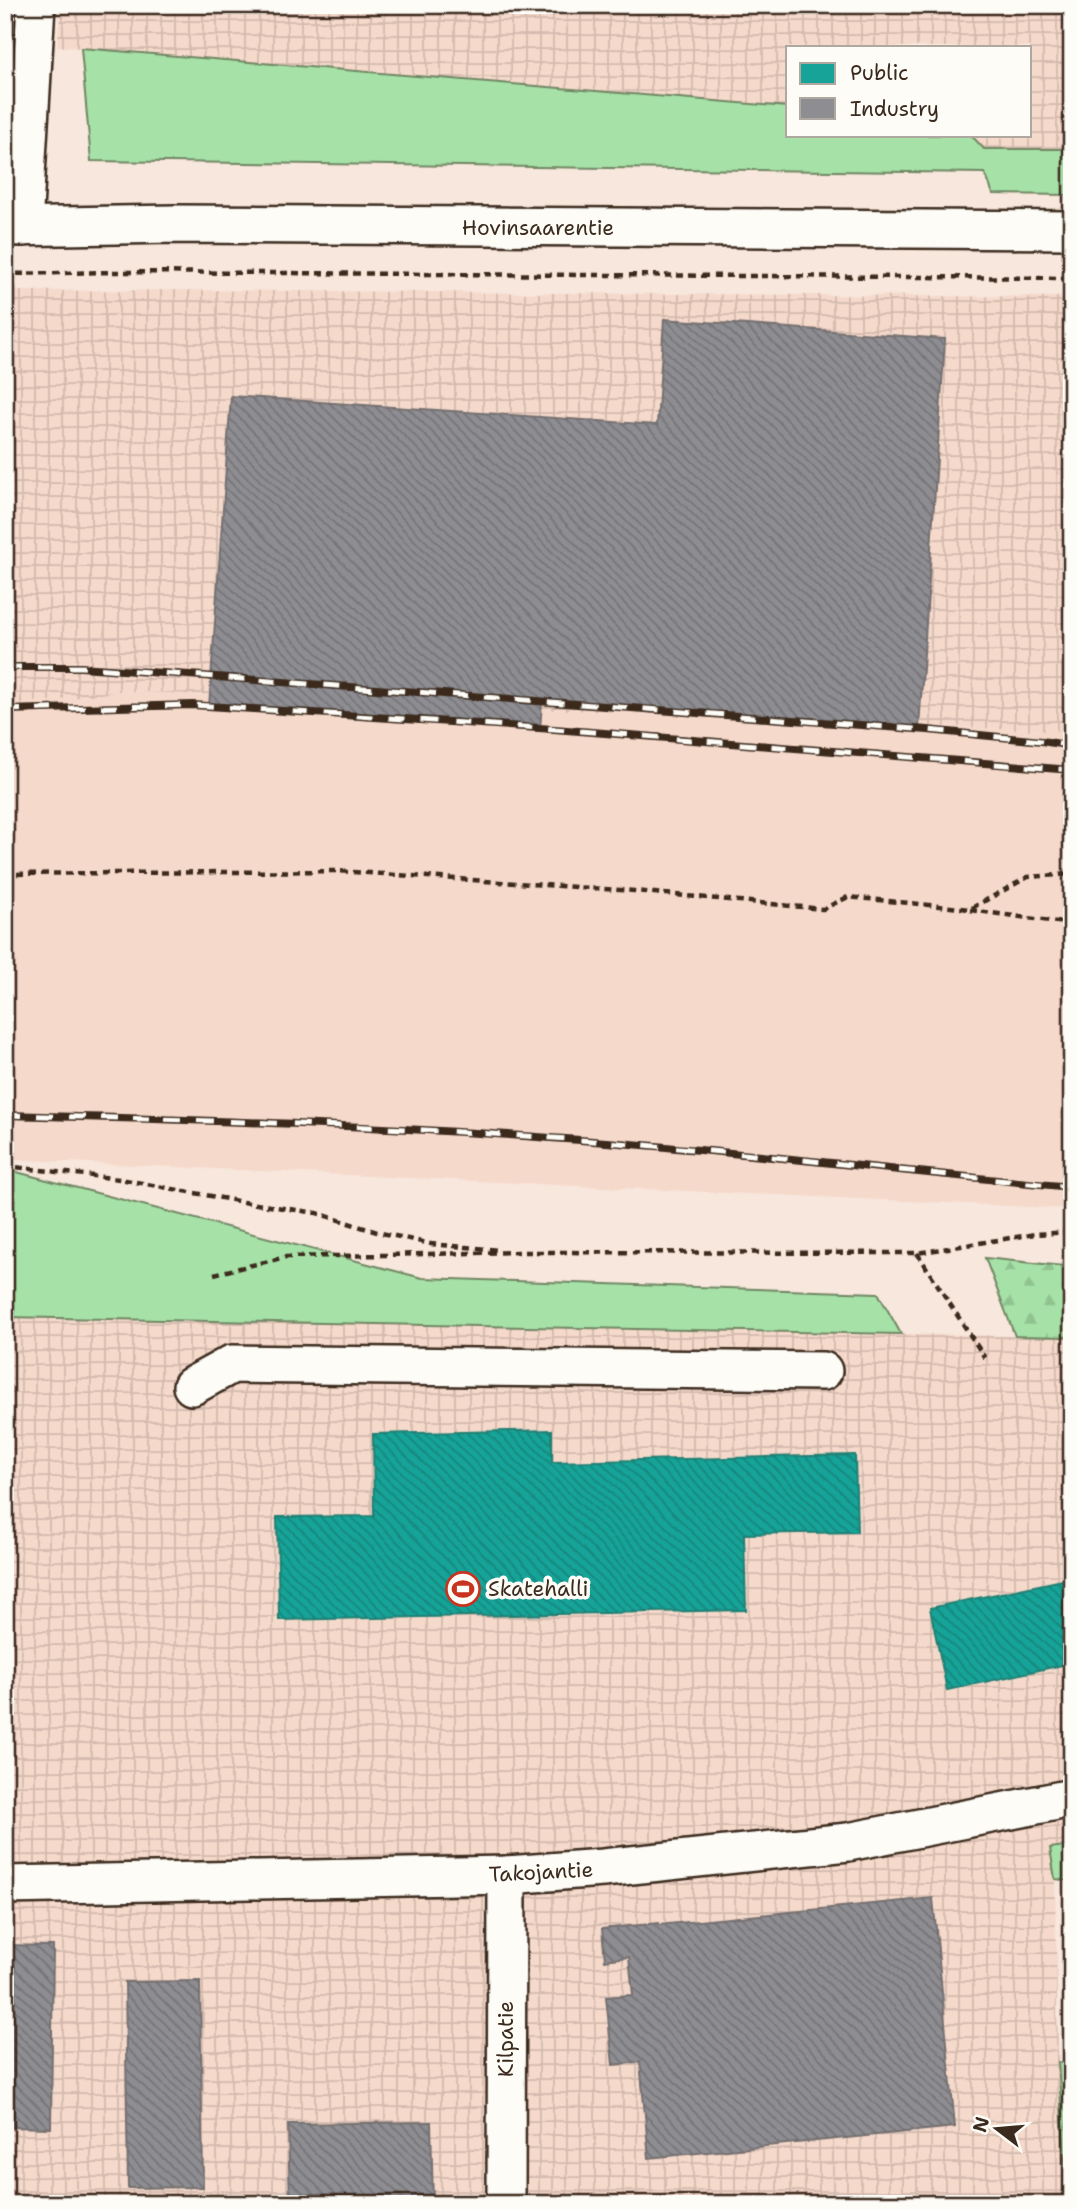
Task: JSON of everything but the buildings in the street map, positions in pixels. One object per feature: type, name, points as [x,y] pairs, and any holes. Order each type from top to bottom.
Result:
[{"type":"street","points":[[14,227],[36,5]]},
{"type":"street","name":"Hovinsaarentie","points":[[14,227],[174,224],[1072,230]]},
{"type":"street","points":[[192,1386],[232,1364],[823,1371]]},
{"type":"street","name":"Takojantie","points":[[5,1885],[507,1875],[836,1843],[1072,1798]]},
{"type":"street","name":"Kilpatie","points":[[506,2204],[507,1875]]},
{"type":"path","points":[[5,274],[116,272],[1072,278]]},
{"type":"path","points":[[5,874],[338,871],[595,888],[823,909],[848,897],[970,909],[1072,924]]},
{"type":"path","points":[[970,909],[1028,877],[1072,874]]},
{"type":"path","points":[[5,1166],[120,1179],[317,1213],[377,1232],[430,1244],[524,1252]]},
{"type":"path","points":[[214,1274],[286,1257],[524,1252],[917,1253],[1035,1234],[1072,1232]]},
{"type":"path","points":[[917,1253],[985,1358]]},
{"type":"shaded area","points":[[61,5],[1072,5],[1072,149],[984,149],[972,136],[1032,136],[1032,46],[786,46],[786,107],[57,46]]},
{"type":"shaded area","points":[[5,291],[1072,297],[1072,732],[122,691],[5,707]]},
{"type":"shaded area","points":[[122,691],[1072,732],[1072,1209],[5,1159],[5,707]]},
{"type":"shaded area","points":[[5,1317],[1072,1337],[1072,1845],[1050,1848],[1055,1879],[1058,2061],[1068,2204],[5,2204]]},
{"type":"green space","points":[[81,48],[786,107],[786,136],[972,136],[984,149],[1072,149],[1072,195],[993,194],[985,173],[91,161]]},
{"type":"green space","points":[[5,1169],[422,1278],[878,1293],[901,1334],[5,1317]]},
{"type":"green space","points":[[985,1258],[1072,1267],[1072,1337],[1015,1336]]},
{"type":"green space","points":[[1072,1845],[1072,1881],[1055,1879],[1050,1848]]},
{"type":"green space","points":[[1058,2062],[1072,2066],[1072,2204],[1068,2204]]},
{"type":"railway","points":[[5,667],[81,667],[928,730],[1072,746]]},
{"type":"railway","points":[[5,710],[193,705],[554,729],[1072,770]]},
{"type":"railway","points":[[5,1115],[306,1124],[531,1136],[1072,1187]]},
{"type":"place","name":"Skatehalli","points":[[463,1589]]}]
